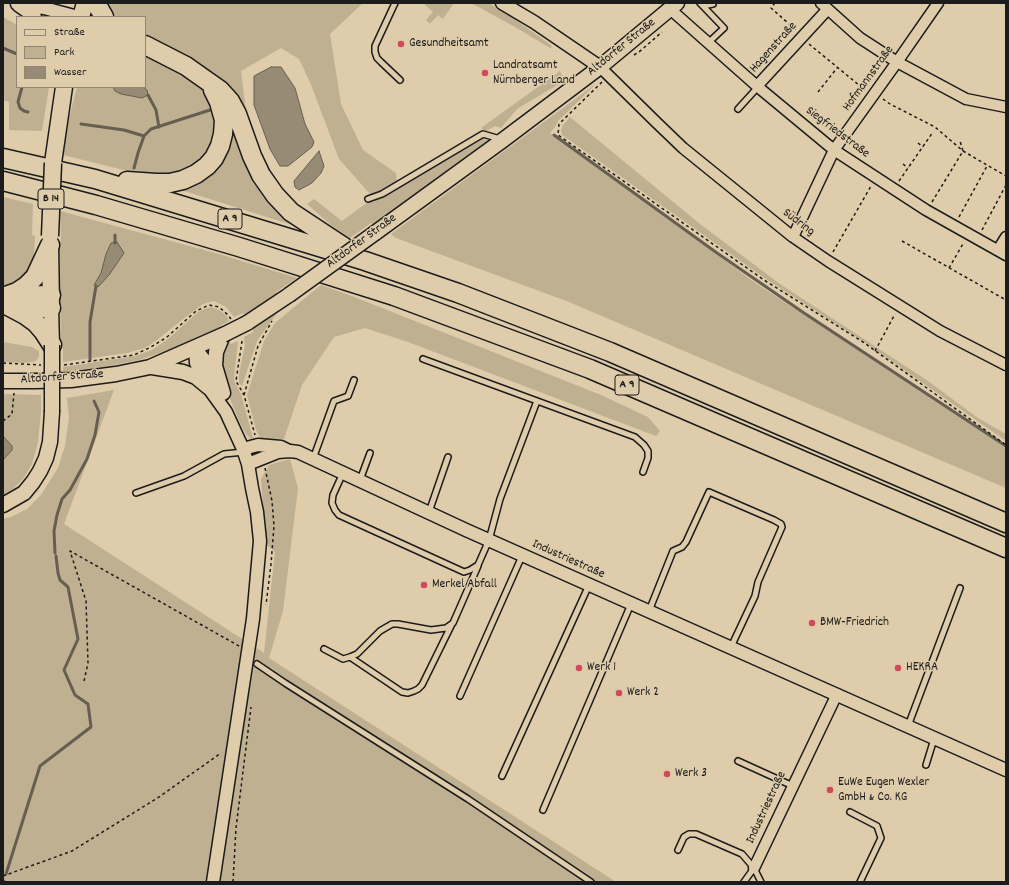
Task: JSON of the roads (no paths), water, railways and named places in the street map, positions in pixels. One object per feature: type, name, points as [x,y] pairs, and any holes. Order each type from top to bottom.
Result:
[{"type":"highway","points":[[96,3],[103,16]]},
{"type":"highway","points":[[147,47],[186,66],[220,90],[230,101],[237,114],[252,156],[261,175],[275,195],[291,212],[365,261]]},
{"type":"highway","points":[[95,179],[170,183],[183,180],[196,174],[207,166],[214,158],[220,146],[224,120],[219,102],[209,82]]},
{"type":"highway","name":"A 9","points":[[3,158],[95,179],[365,261],[458,293],[610,352],[1006,523]]},
{"type":"highway","name":"A 9","points":[[3,181],[104,207],[239,247],[394,296],[590,369],[1006,548]]},
{"type":"highway","points":[[5,301],[36,277],[50,240]]},
{"type":"highway","points":[[5,301],[51,302]]},
{"type":"highway","points":[[5,301],[36,323],[52,345]]},
{"type":"main road","points":[[81,16],[85,3]]},
{"type":"main road","name":"Altdorfer Straße","points":[[9,381],[84,378],[116,374],[150,367],[195,348],[247,323],[289,295],[503,140],[603,73],[674,6]]},
{"type":"main road","name":"B 14","points":[[51,302],[50,240],[53,163],[64,88]]},
{"type":"main road","points":[[3,505],[24,493],[33,482],[46,458],[50,442],[52,412],[51,302]]},
{"type":"main road","points":[[223,335],[216,352],[215,366],[223,393]]},
{"type":"main road","points":[[150,367],[183,372],[196,377],[208,387]]},
{"type":"street","points":[[502,3],[534,22],[603,73]]},
{"type":"street","points":[[16,4],[49,5],[76,16]]},
{"type":"street","points":[[16,4],[34,16]]},
{"type":"street","name":"Hofmannstraße","points":[[793,237],[834,150],[897,62],[933,5]]},
{"type":"street","name":"Siegfriedstraße","points":[[674,6],[708,43],[834,150],[926,210],[1002,252]]},
{"type":"street","points":[[824,6],[860,38],[897,62],[966,99],[1006,107]]},
{"type":"street","name":"Hagenstraße","points":[[758,87],[802,37],[824,6]]},
{"type":"street","name":"Südring","points":[[603,73],[683,148],[793,237],[828,261],[940,330],[1006,365]]},
{"type":"street","points":[[1002,252],[1006,237]]},
{"type":"street","points":[[195,348],[196,363],[208,387],[226,412],[248,464],[257,512],[259,536],[258,568],[253,619],[213,882]]},
{"type":"street","points":[[195,348],[205,360],[223,393],[226,412]]},
{"type":"street","name":"Industriestraße","points":[[243,451],[258,445],[281,447],[290,451]]},
{"type":"street","name":"Industriestraße","points":[[248,464],[278,452],[298,452],[522,555],[1006,770]]},
{"type":"street","name":"Industriestraße","points":[[754,868],[836,694]]},
{"type":"lane","points":[[395,3],[375,46],[375,52],[377,58],[400,80]]},
{"type":"lane","points":[[701,4],[713,4]]},
{"type":"lane","points":[[701,4],[724,28],[708,43]]},
{"type":"lane","points":[[738,109],[758,87]]},
{"type":"lane","points":[[368,199],[382,194],[483,134],[503,140]]},
{"type":"lane","points":[[423,359],[635,437],[648,451],[648,458],[643,472]]},
{"type":"lane","points":[[313,459],[334,401],[348,396],[354,380]]},
{"type":"lane","points":[[350,657],[402,692],[408,693],[414,691],[422,685],[452,623],[489,540],[500,499],[537,401]]},
{"type":"lane","points":[[136,493],[184,476],[224,454],[243,451]]},
{"type":"lane","points":[[360,481],[370,453]]},
{"type":"lane","points":[[429,513],[448,457]]},
{"type":"lane","points":[[343,473],[333,495],[332,503],[339,515],[464,572],[478,565]]},
{"type":"lane","points":[[649,611],[673,552],[682,547],[686,542],[709,492],[774,520],[781,524],[782,527],[758,582],[755,596],[730,647]]},
{"type":"lane","points":[[460,696],[522,555]]},
{"type":"lane","points":[[502,776],[589,584]]},
{"type":"lane","points":[[908,726],[960,588]]},
{"type":"lane","points":[[543,810],[632,603]]},
{"type":"lane","points":[[324,649],[344,659],[357,654],[380,631],[392,624],[431,630],[446,628],[452,623]]},
{"type":"lane","points":[[257,664],[468,799],[591,882]]},
{"type":"lane","points":[[926,765],[935,738]]},
{"type":"lane","points":[[738,762],[793,786]]},
{"type":"lane","points":[[850,812],[877,826],[881,838],[860,882]]},
{"type":"lane","points":[[678,850],[684,837],[689,834],[696,834],[742,854],[754,868],[761,882]]},
{"type":"lane","points":[[744,882],[754,868]]},
{"type":"water","points":[[271,67],[281,67],[295,88],[305,124],[314,142],[312,147],[288,166],[280,166],[270,149],[254,105],[254,76]]},
{"type":"water","points":[[114,88],[144,88],[147,90],[148,95],[142,98],[121,94],[115,91]]},
{"type":"water","points":[[319,151],[324,166],[321,173],[312,183],[299,190],[295,187],[294,181]]},
{"type":"water","points":[[117,242],[124,253],[109,275],[98,287],[94,285],[101,273],[106,254],[111,243]]},
{"type":"water","points":[[3,436],[12,446],[12,450],[3,460]]},
{"type":"waterway","points":[[3,48],[16,54]]},
{"type":"waterway","points":[[22,88],[18,102],[20,108],[28,112]]},
{"type":"waterway","points":[[148,95],[156,110],[159,127]]},
{"type":"waterway","points":[[134,168],[144,136],[151,129],[210,110]]},
{"type":"waterway","points":[[81,124],[124,130],[144,136]]},
{"type":"waterway","points":[[554,135],[717,253],[804,313],[1006,446]]},
{"type":"waterway","points":[[115,235],[115,243]]},
{"type":"waterway","points":[[90,360],[90,322],[96,286]]},
{"type":"waterway","points":[[55,553],[54,531],[62,499],[70,490],[87,459],[95,435],[99,412],[94,401]]},
{"type":"waterway","points":[[6,874],[40,766],[91,727],[88,704],[75,695],[64,670],[78,639],[68,587],[60,580],[56,556]]},
{"type":"place","name":"Gesundheitsamt","points":[[401,44]]},
{"type":"place","name":"Landratsamt Nürnberger Land","points":[[485,73]]},
{"type":"place","name":"Merkel Abfall","points":[[424,585]]},
{"type":"place","name":"BMW-Friedrich","points":[[812,623]]},
{"type":"place","name":"Werk 1","points":[[579,668]]},
{"type":"place","name":"HEKRA","points":[[898,668]]},
{"type":"place","name":"Werk 2","points":[[619,693]]},
{"type":"place","name":"Werk 3","points":[[667,774]]},
{"type":"place","name":"EuWe Eugen Wexler GmbH & Co. KG","points":[[830,790]]}]
